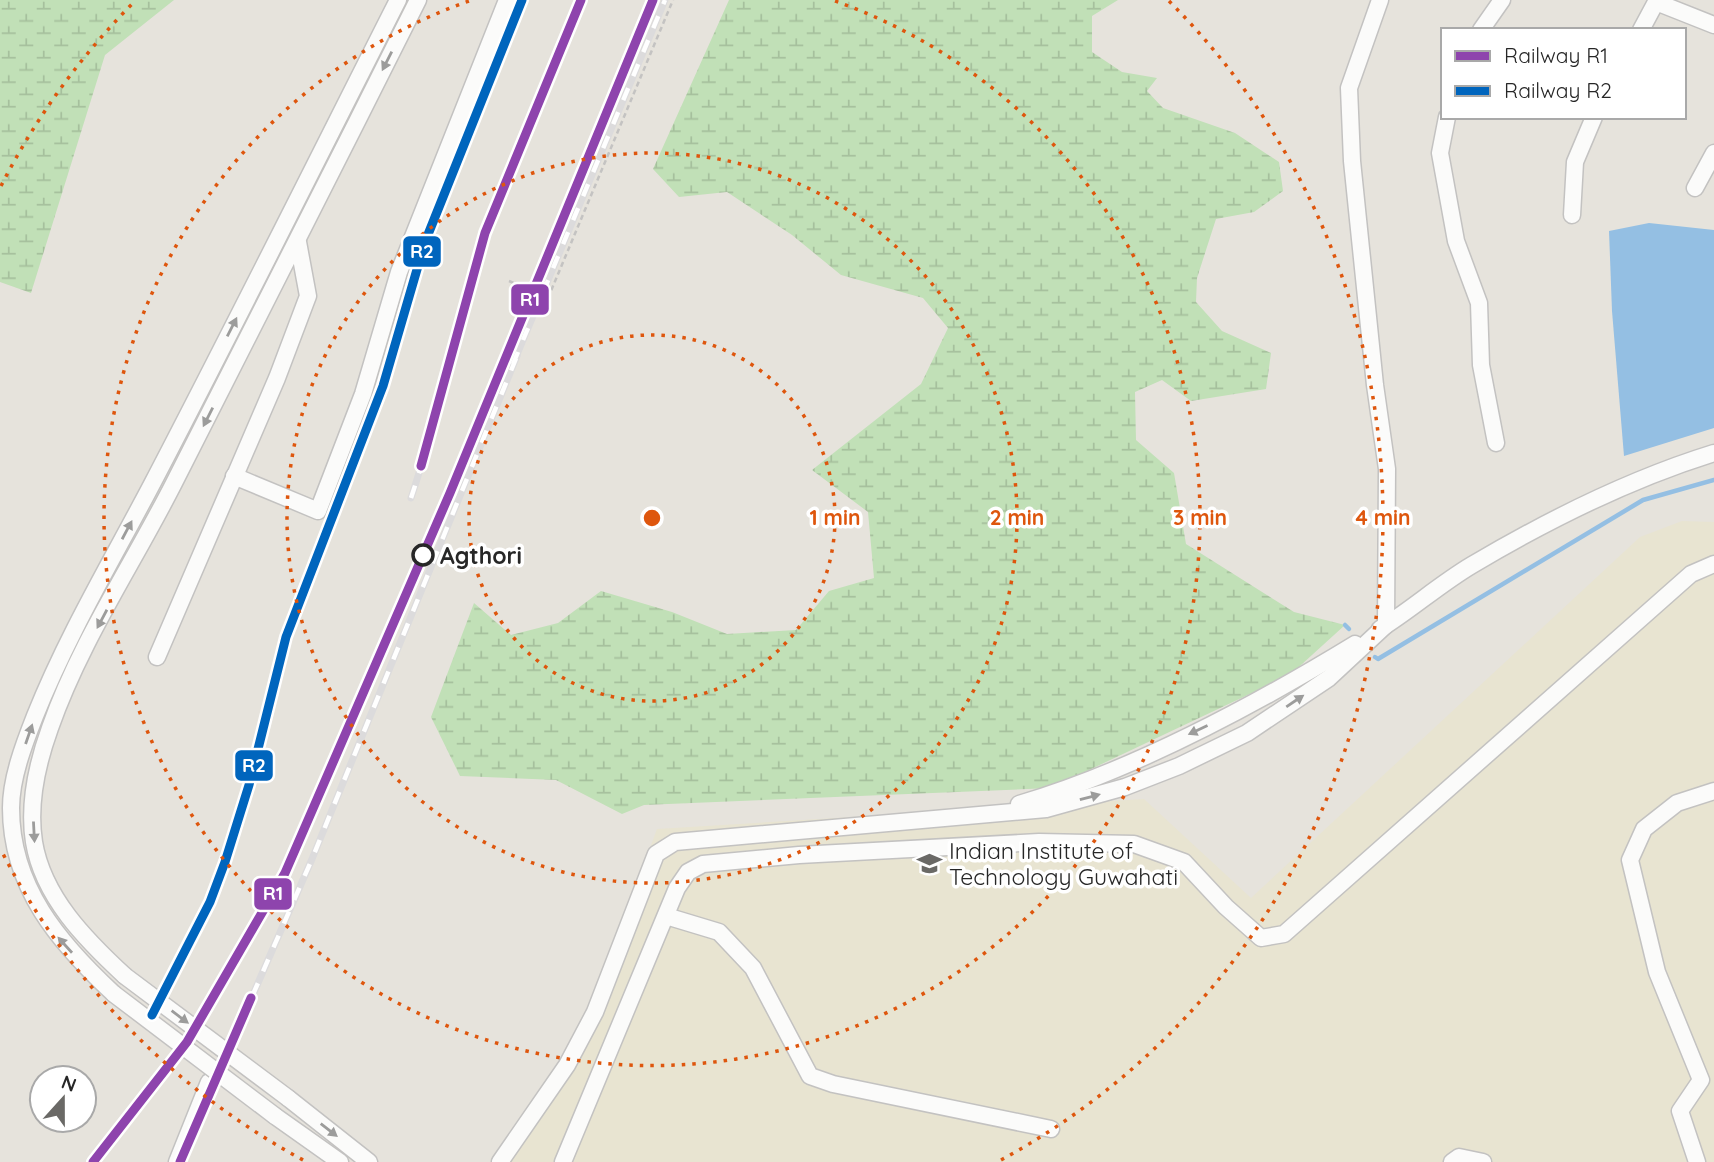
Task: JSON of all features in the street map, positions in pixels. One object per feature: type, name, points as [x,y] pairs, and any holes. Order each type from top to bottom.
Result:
[{"type":"street","points":[[340,1162],[114,994],[57,936],[31,895],[18,859],[11,804],[21,758],[50,678],[398,0]]},
{"type":"street","points":[[369,1162],[125,976],[77,927],[47,886],[34,842],[33,800],[38,764],[72,675],[169,494],[418,0]]},
{"type":"street","points":[[234,476],[318,511],[363,394],[399,272],[507,0]]},
{"type":"street","points":[[500,1162],[567,1065],[595,1012],[656,855],[675,842],[1046,809],[1125,787],[1179,766],[1247,733],[1329,678],[1386,625],[1387,469],[1375,385],[1352,161],[1349,88],[1380,0]]},
{"type":"street","points":[[1481,28],[1502,0]]},
{"type":"street","points":[[1642,28],[1659,1],[1714,25]]},
{"type":"street","points":[[1447,119],[1440,153],[1456,242],[1479,303],[1481,365],[1496,443]]},
{"type":"street","points":[[1572,215],[1575,162],[1593,119]]},
{"type":"street","points":[[1695,188],[1714,153]]},
{"type":"street","points":[[157,657],[308,296],[298,242]]},
{"type":"street","points":[[975,817],[1068,790],[1228,716],[1386,625],[1471,565],[1595,500],[1665,468],[1714,453]]},
{"type":"street","points":[[151,485],[169,494]]},
{"type":"street","points":[[563,1162],[677,888],[688,872],[703,864],[799,855],[1040,842],[1120,844],[1158,851],[1184,862],[1226,907],[1261,938],[1284,933],[1691,574],[1714,564]]},
{"type":"street","points":[[1697,1162],[1680,1111],[1701,1080],[1657,972],[1629,860],[1644,829],[1677,803],[1714,791]]},
{"type":"street","points":[[666,916],[719,932],[753,968],[810,1076],[833,1084],[1051,1129]]},
{"type":"street","points":[[177,1162],[209,1082]]},
{"type":"street","points":[[1452,1162],[1459,1157],[1483,1162]]},
{"type":"path","points":[[509,281],[548,298],[673,0]]},
{"type":"shaded area","name":"Indian Institute of Technology Guwahati","points":[[1682,521],[1714,522],[1714,1162],[503,1162],[584,1026],[657,829],[1144,799],[1251,898],[1640,537]]},
{"type":"green space","points":[[0,0],[174,0],[105,55],[31,293],[0,282]]},
{"type":"green space","points":[[729,0],[1118,0],[1092,16],[1092,52],[1122,72],[1157,78],[1147,91],[1163,108],[1235,133],[1279,162],[1283,191],[1254,212],[1216,219],[1197,278],[1196,302],[1222,331],[1271,353],[1266,389],[1191,401],[1162,380],[1135,392],[1136,440],[1174,473],[1186,544],[1294,612],[1345,625],[1290,675],[1051,788],[644,805],[622,814],[556,780],[460,776],[431,717],[474,603],[511,635],[558,623],[601,591],[672,612],[727,634],[796,630],[829,591],[874,578],[868,512],[812,470],[921,384],[948,328],[923,298],[841,275],[792,235],[727,192],[679,197],[653,169]]},
{"type":"water","points":[[1649,223],[1714,230],[1714,428],[1624,456],[1612,311],[1609,231]]},
{"type":"waterway","points":[[1375,657],[1378,659],[1643,500],[1714,480]]},
{"type":"waterway","points":[[1345,625],[1349,629]]},
{"type":"railway","points":[[152,1015],[210,902],[225,862],[249,785],[286,637],[383,386],[425,242],[522,0]]},
{"type":"railway","points":[[411,498],[484,237],[518,147],[581,0]]},
{"type":"railway","points":[[513,364],[665,0]]},
{"type":"railway","points":[[180,1162],[312,859],[517,356]]},
{"type":"rail line","name":"R2","points":[[152,1015],[210,902],[225,862],[249,785],[286,637],[383,386],[425,242],[522,0]]},
{"type":"rail line","name":"R1","points":[[421,466],[485,233],[581,0]]},
{"type":"rail line","name":"R1","points":[[93,1162],[187,1042],[285,873],[450,493],[653,0]]},
{"type":"rail line","name":"R1","points":[[180,1162],[251,998]]},
{"type":"place","name":"Agthori","points":[[423,555]]},
{"type":"place","name":"Indian Institute of Technology Guwahati","points":[[929,863]]}]
